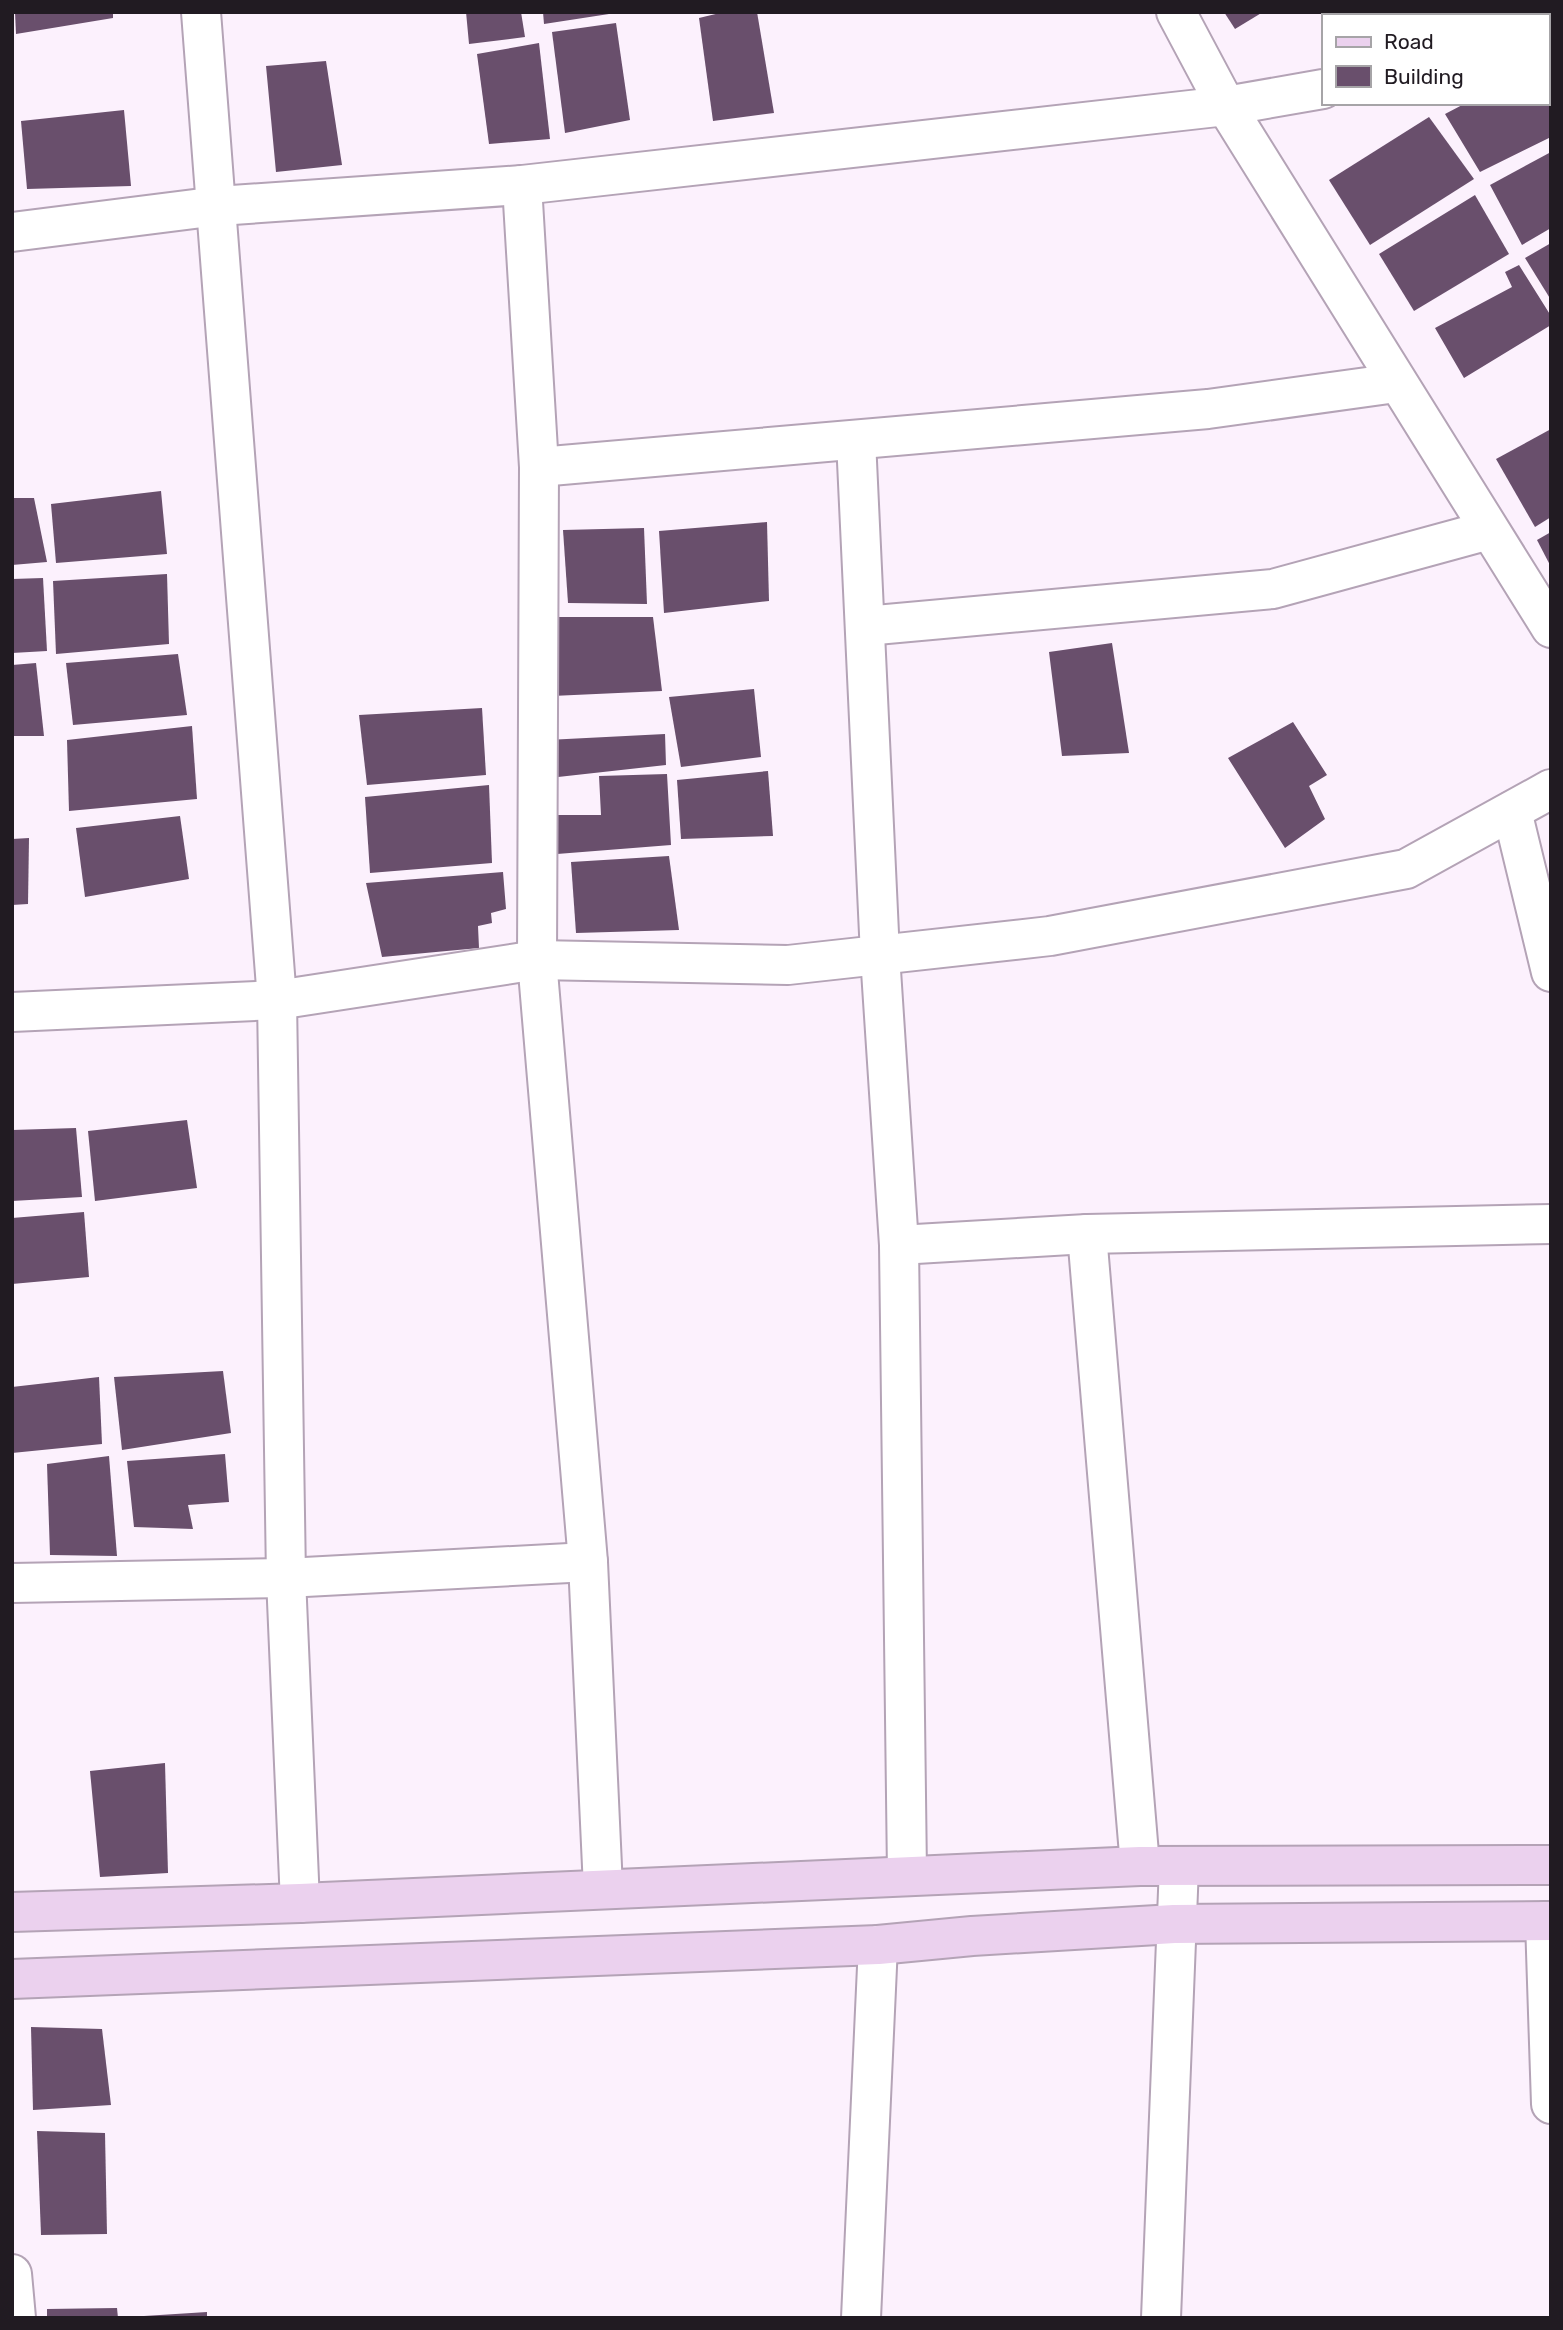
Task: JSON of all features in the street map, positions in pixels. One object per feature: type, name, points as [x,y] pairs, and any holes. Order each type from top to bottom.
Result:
[{"type":"street","points":[[201,12],[277,1000],[286,1578],[300,1903]]},
{"type":"street","points":[[1176,12],[1226,106],[1551,628]]},
{"type":"street","points":[[12,232],[218,206],[522,184],[1226,106],[1322,89]]},
{"type":"street","points":[[522,184],[539,467],[537,960],[588,1562],[603,1888]]},
{"type":"street","points":[[539,467],[1208,409],[1396,383]]},
{"type":"street","points":[[856,440],[880,955],[898,1245],[907,1874]]},
{"type":"street","points":[[865,626],[1273,589],[1489,530]]},
{"type":"street","points":[[12,1012],[277,1000],[537,960],[788,965],[1050,936],[1406,869],[1551,789]]},
{"type":"street","points":[[1512,811],[1551,972]]},
{"type":"street","points":[[898,1245],[1087,1234],[1551,1224]]},
{"type":"street","points":[[1087,1234],[1140,1866]]},
{"type":"street","points":[[12,1583],[286,1578],[588,1562]]},
{"type":"street","points":[[12,1912],[300,1903],[907,1874],[1140,1866],[1551,1865]]},
{"type":"street","points":[[1161,2318],[1174,1924],[1179,1866]]},
{"type":"street","points":[[12,1979],[878,1945],[972,1936],[1174,1924],[1548,1921],[1551,2104]]},
{"type":"street","points":[[861,2318],[878,1945]]},
{"type":"street","points":[[12,2274],[16,2318]]},
{"type":"building","points":[[15,12],[113,12],[113,18],[16,34]]},
{"type":"building","points":[[466,12],[521,12],[525,37],[469,44]]},
{"type":"building","points":[[543,12],[609,12],[609,14],[544,24]]},
{"type":"building","points":[[724,12],[757,12],[774,113],[713,121],[699,18]]},
{"type":"building","points":[[1224,12],[1263,12],[1235,29]]},
{"type":"building","points":[[616,23],[630,120],[565,133],[552,32]]},
{"type":"building","points":[[539,43],[550,139],[489,144],[477,54]]},
{"type":"building","points":[[1551,60],[1551,137],[1480,172],[1445,114],[1462,105],[1549,105]]},
{"type":"building","points":[[326,61],[342,165],[276,172],[266,66]]},
{"type":"building","points":[[124,110],[131,186],[27,189],[21,121]]},
{"type":"building","points":[[1429,117],[1474,179],[1370,245],[1329,180]]},
{"type":"building","points":[[1551,152],[1551,228],[1522,245],[1490,185]]},
{"type":"building","points":[[1475,195],[1509,254],[1414,311],[1379,254]]},
{"type":"building","points":[[1551,243],[1551,300],[1525,258]]},
{"type":"building","points":[[1519,265],[1551,316],[1551,325],[1464,378],[1435,328],[1512,287],[1505,272]]},
{"type":"building","points":[[1551,429],[1551,517],[1535,527],[1496,459]]},
{"type":"building","points":[[161,491],[167,554],[56,563],[51,504]]},
{"type":"building","points":[[12,498],[34,498],[47,562],[12,565]]},
{"type":"building","points":[[767,522],[769,601],[664,613],[659,531]]},
{"type":"building","points":[[644,528],[647,604],[568,603],[563,530]]},
{"type":"building","points":[[1551,532],[1551,567],[1537,540]]},
{"type":"building","points":[[167,574],[169,644],[56,654],[53,581]]},
{"type":"building","points":[[43,578],[47,651],[12,653],[12,579]]},
{"type":"building","points":[[549,617],[653,617],[662,691],[552,696]]},
{"type":"building","points":[[1112,643],[1129,753],[1062,756],[1049,652]]},
{"type":"building","points":[[178,654],[187,715],[73,725],[66,663]]},
{"type":"building","points":[[36,663],[44,736],[12,736],[12,665]]},
{"type":"building","points":[[754,689],[761,757],[681,767],[669,697]]},
{"type":"building","points":[[482,708],[486,775],[367,785],[359,715]]},
{"type":"building","points":[[1293,722],[1327,775],[1309,786],[1325,819],[1285,848],[1228,758]]},
{"type":"building","points":[[192,726],[197,799],[69,811],[67,740]]},
{"type":"building","points":[[665,734],[666,765],[549,778],[547,740]]},
{"type":"building","points":[[768,771],[773,836],[681,839],[677,780]]},
{"type":"building","points":[[667,774],[671,845],[557,854],[556,815],[601,815],[599,776]]},
{"type":"building","points":[[489,785],[492,863],[370,873],[365,797]]},
{"type":"building","points":[[180,816],[189,879],[85,897],[76,828]]},
{"type":"building","points":[[29,838],[28,904],[12,905],[12,839]]},
{"type":"building","points":[[669,856],[679,930],[576,933],[571,862]]},
{"type":"building","points":[[503,872],[506,909],[491,913],[492,923],[478,926],[479,948],[382,957],[366,883]]},
{"type":"building","points":[[187,1120],[197,1188],[95,1201],[88,1131]]},
{"type":"building","points":[[76,1128],[82,1197],[12,1201],[12,1130]]},
{"type":"building","points":[[84,1212],[89,1277],[12,1284],[12,1218]]},
{"type":"building","points":[[223,1371],[231,1433],[122,1450],[114,1377]]},
{"type":"building","points":[[99,1377],[102,1444],[12,1453],[12,1387]]},
{"type":"building","points":[[225,1454],[229,1502],[188,1505],[193,1529],[134,1527],[127,1461]]},
{"type":"building","points":[[109,1456],[117,1556],[50,1555],[47,1464]]},
{"type":"building","points":[[165,1763],[168,1873],[100,1877],[90,1771]]},
{"type":"building","points":[[31,2027],[102,2029],[111,2105],[33,2110]]},
{"type":"building","points":[[37,2131],[105,2133],[107,2234],[41,2235]]},
{"type":"building","points":[[117,2308],[118,2318],[47,2318],[47,2309]]},
{"type":"building","points":[[207,2312],[207,2318],[144,2318],[144,2316]]}]
